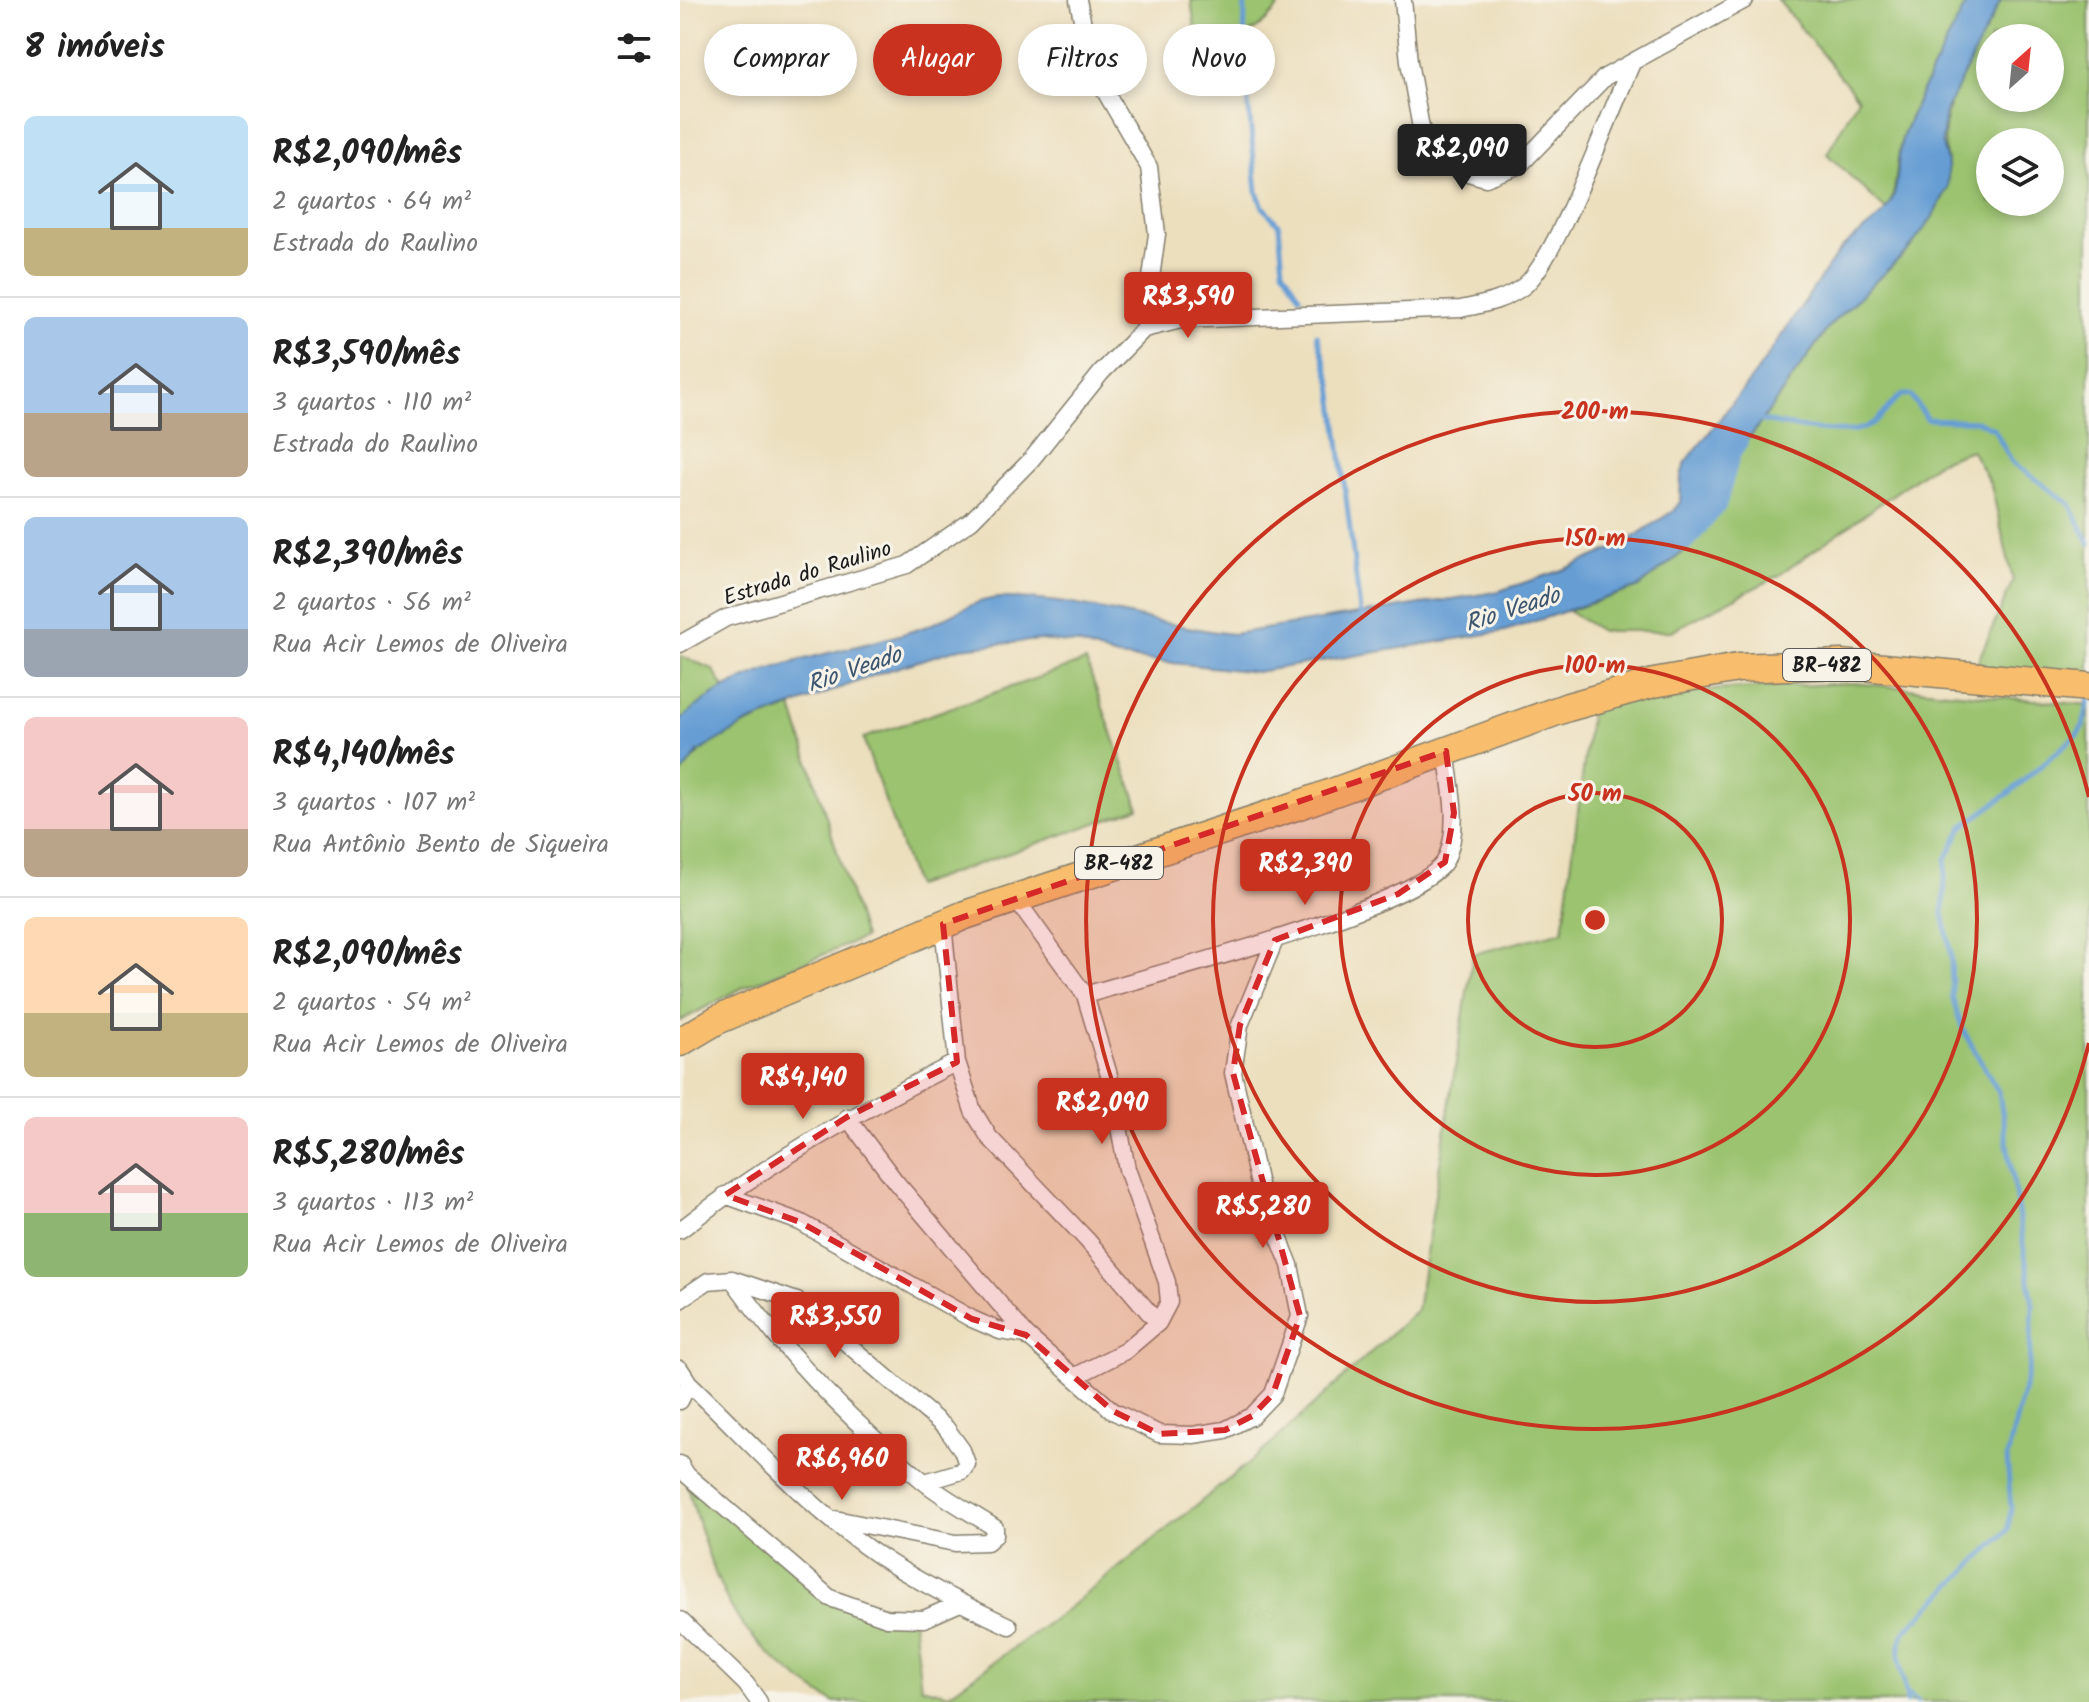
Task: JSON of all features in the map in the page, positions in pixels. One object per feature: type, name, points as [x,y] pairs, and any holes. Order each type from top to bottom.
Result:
[{"type":"highway","name":"BR-482","points":[[680,1042],[717,1020],[943,924],[1296,806],[1568,707],[1654,683],[1738,668],[1841,664],[2089,687]]},
{"type":"street","points":[[1078,0],[1085,34],[1106,93],[1149,167],[1157,234],[1144,329],[1181,320],[1461,309],[1501,301],[1526,284],[1548,254],[1632,63]]},
{"type":"street","points":[[1403,0],[1409,62],[1421,128],[1433,147],[1458,170],[1486,178],[1520,165],[1605,77],[1745,0]]},
{"type":"street","name":"Estrada do Raulino","points":[[680,644],[726,618],[894,569],[933,548],[971,521],[1031,460],[1101,373],[1144,329]]},
{"type":"street","points":[[1085,995],[1275,940],[1398,894],[1428,877],[1445,862],[1454,813],[1446,751]]},
{"type":"street","points":[[1015,898],[1085,995],[1109,1075],[1127,1169],[1167,1282],[1169,1302],[1158,1323],[1125,1351],[1076,1376]]},
{"type":"street","points":[[943,924],[957,1062],[973,1111],[989,1137],[1087,1240],[1158,1323]]},
{"type":"street","points":[[847,1117],[895,1181],[1026,1335],[1113,1411],[1159,1434],[1193,1435],[1225,1430],[1252,1416],[1273,1394],[1300,1316],[1290,1265],[1261,1193],[1233,1073],[1240,1025],[1275,940]]},
{"type":"street","points":[[680,1230],[725,1195],[847,1117],[957,1062]]},
{"type":"street","points":[[725,1195],[800,1222],[972,1319],[1000,1331],[1026,1335]]},
{"type":"street","points":[[680,1300],[708,1281],[732,1279],[797,1301],[946,1428],[962,1450],[967,1464],[962,1471],[925,1482]]},
{"type":"street","points":[[732,1279],[771,1333],[816,1384],[925,1482],[995,1528],[995,1535],[987,1542],[955,1543],[830,1518]]},
{"type":"street","points":[[680,1401],[685,1376]]},
{"type":"street","points":[[685,1376],[830,1518],[879,1556],[960,1603],[1009,1626]]},
{"type":"street","points":[[680,1464],[687,1475],[830,1598],[887,1618],[924,1619],[960,1603]]},
{"type":"street","points":[[680,1620],[746,1684],[759,1702]]},
{"type":"highlighted area","points":[[1446,751],[1454,813],[1445,862],[1398,894],[1275,940],[1240,1025],[1233,1073],[1300,1316],[1273,1394],[1252,1416],[1225,1430],[1159,1434],[1113,1411],[1026,1335],[972,1319],[800,1222],[725,1195],[847,1117],[957,1062],[943,924]]},
{"type":"green space","points":[[1191,0],[1283,0],[1263,24],[1194,24]]},
{"type":"green space","points":[[1778,0],[1968,0],[1909,121],[1900,148],[1893,193],[1886,210],[1827,154],[1858,98]]},
{"type":"green space","points":[[2001,0],[2089,0],[2089,680],[1975,668],[2013,581],[1991,485],[1971,450],[1940,461],[1778,576],[1671,631],[1601,631],[1568,611],[1639,587],[1683,552],[1701,530],[1733,453],[1753,433],[1831,324],[1856,297],[1948,166],[1945,144],[1950,101],[1976,45],[1976,112],[2064,112],[2064,24],[1988,24]]},
{"type":"green space","points":[[680,656],[713,669],[725,690],[680,721]]},
{"type":"green space","points":[[1086,661],[1139,808],[915,886],[863,738]]},
{"type":"green space","points":[[1853,683],[2089,705],[2089,1702],[833,1702],[793,1675],[746,1630],[721,1587],[687,1484],[807,1581],[858,1601],[912,1612],[921,1687],[949,1694],[1066,1610],[1260,1454],[1417,1310],[1473,954],[1563,931],[1591,707],[1650,693]]},
{"type":"green space","points":[[792,707],[864,938],[742,988],[680,1021],[680,776],[690,762],[715,741],[745,725]]},
{"type":"water","points":[[1968,0],[2001,0],[1989,24],[1976,24],[1976,50],[1945,112],[1942,144],[1948,166],[1948,188],[1932,218],[1910,248],[1831,324],[1753,433],[1733,453],[1701,530],[1683,552],[1639,587],[1505,631],[1256,672],[1117,657],[1078,644],[1040,640],[960,648],[880,673],[748,723],[698,752],[680,776],[680,721],[705,700],[732,684],[794,662],[921,628],[990,599],[1059,602],[1233,634],[1496,592],[1563,570],[1621,545],[1673,511],[1680,502],[1681,475],[1686,462],[1756,373],[1836,255],[1878,219],[1889,205],[1895,190],[1902,139]]},
{"type":"waterway","points":[[1245,0],[1244,58],[1257,192],[1263,207],[1279,225],[1283,269],[1300,296]]},
{"type":"waterway","points":[[1317,335],[1332,385],[1361,618]]},
{"type":"waterway","points":[[1758,420],[1811,429],[1853,430],[1874,422],[1901,395],[1910,395],[1927,419],[1977,421],[1994,429],[2012,462],[2070,504],[2089,543]]},
{"type":"waterway","name":"Rio Veado","points":[[1683,536],[1712,502],[1726,451],[1733,440]]},
{"type":"waterway","points":[[1907,1702],[1900,1659],[1904,1632],[2008,1530],[2011,1508],[2007,1458],[2029,1367],[2033,1305],[1999,1093],[1963,1030],[1952,997],[1951,953],[1943,914],[1946,859],[1962,827],[2009,793],[2076,736],[2083,726],[2089,699]]},
{"type":"waterway","points":[[1907,1693],[1918,1702]]}]
